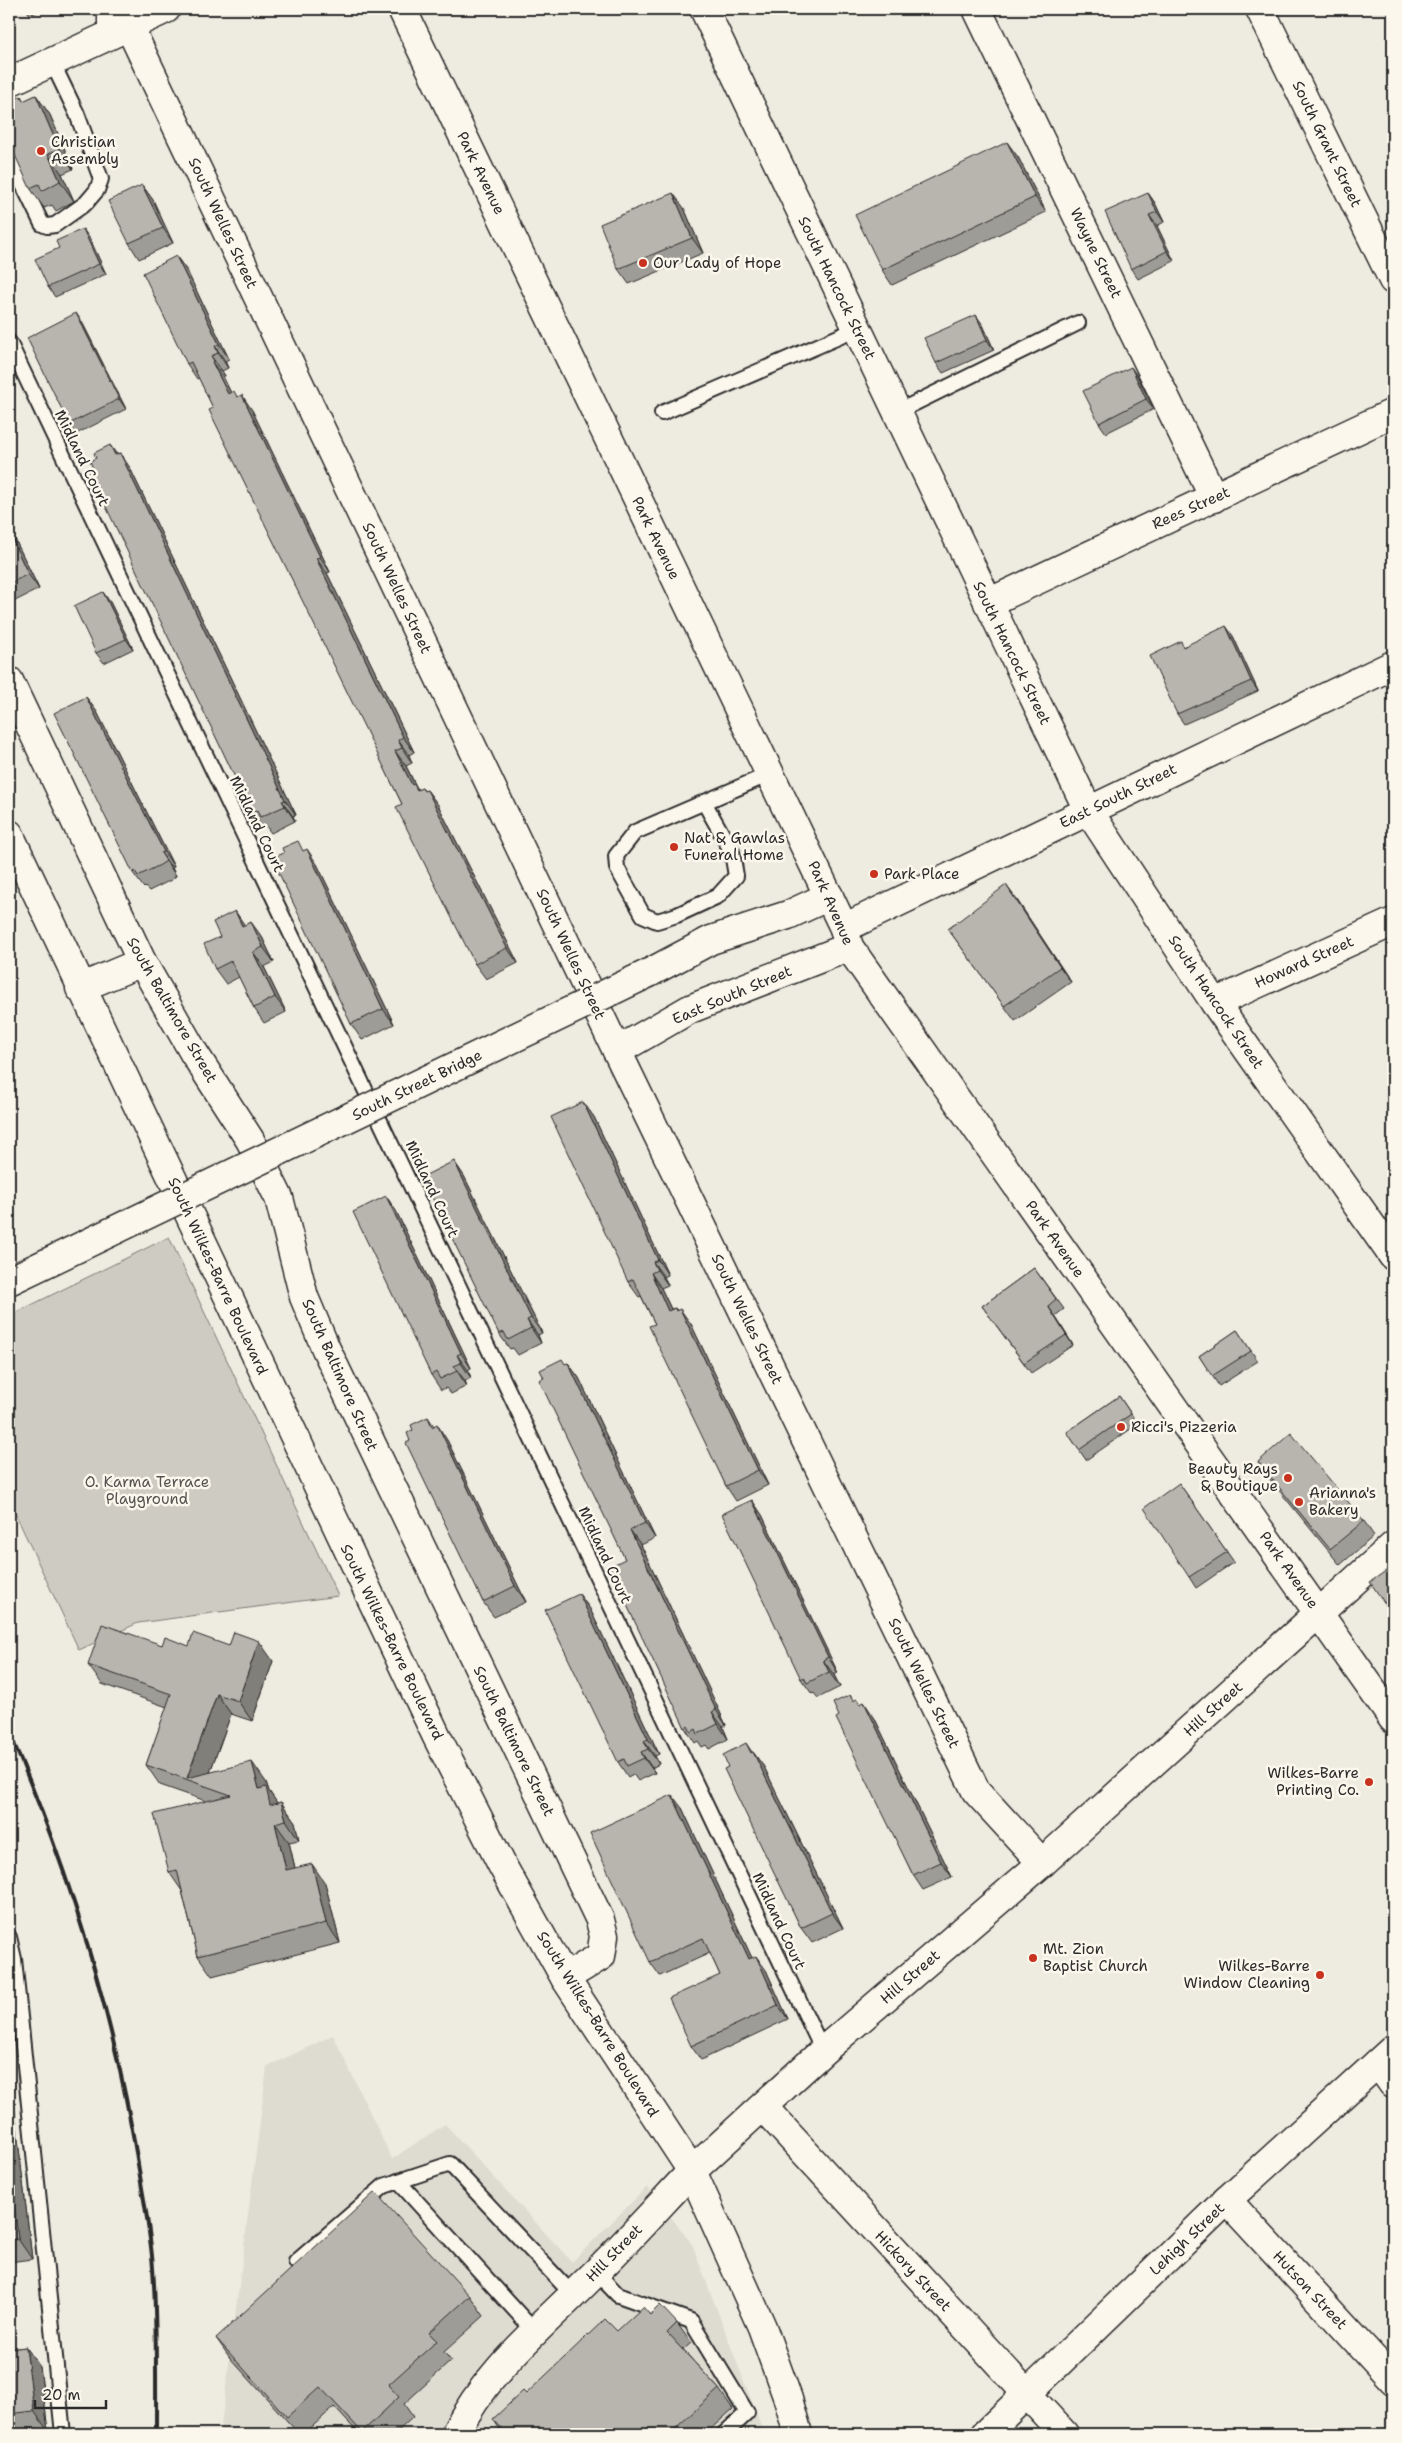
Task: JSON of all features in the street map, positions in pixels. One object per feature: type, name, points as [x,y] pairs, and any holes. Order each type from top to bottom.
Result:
[{"type":"street","points":[[9,82],[52,62],[118,23],[166,9]]},
{"type":"street","name":"Park Avenue","points":[[402,9],[829,896],[847,938],[1393,1719]]},
{"type":"street","name":"South Hancock Street","points":[[704,9],[1088,810],[1215,1003],[1393,1256]]},
{"type":"street","name":"Wayne Street","points":[[977,9],[1214,498]]},
{"type":"street","name":"South Grant Street","points":[[1260,9],[1393,280]]},
{"type":"street","name":"South Welles Street","points":[[118,23],[976,1791],[1042,1863]]},
{"type":"street","name":"Rees Street","points":[[988,603],[1393,413]]},
{"type":"street","name":"East South Street","points":[[618,1051],[690,1009],[847,938],[1088,810],[1393,665]]},
{"type":"street","name":"South Baltimore Street","points":[[9,681],[142,962],[194,1053],[250,1140],[279,1198],[304,1297],[326,1349],[600,1920],[604,1936],[601,1956],[565,1978]]},
{"type":"street","name":"South Wilkes-Barre Boulevard","points":[[9,834],[80,988],[437,1737],[502,1865],[565,1978],[692,2171],[762,2327],[788,2399],[798,2434]]},
{"type":"street","name":"South Street Bridge","points":[[9,1281],[649,973],[711,940],[788,915],[829,896]]},
{"type":"street","name":"Howard Street","points":[[1215,1003],[1393,922]]},
{"type":"street","points":[[80,988],[142,962]]},
{"type":"street","name":"Hill Street","points":[[455,2434],[497,2370],[596,2272],[692,2171],[764,2108],[823,2051],[1042,1863],[1393,1546]]},
{"type":"street","name":"Lehigh Street","points":[[985,2434],[1227,2200],[1388,2065]]},
{"type":"street","name":"Hickory Street","points":[[764,2108],[1064,2434]]},
{"type":"street","name":"Hutson Street","points":[[1227,2200],[1393,2380]]},
{"type":"lane","points":[[9,156],[42,224],[47,226],[55,224],[86,203],[97,190],[101,179],[77,114],[52,62]]},
{"type":"lane","points":[[897,412],[1078,323]]},
{"type":"lane","points":[[662,413],[857,329]]},
{"type":"lane","name":"Midland Court","points":[[9,342],[823,2051]]},
{"type":"lane","points":[[704,802],[732,852],[736,876],[718,896],[677,915],[657,921],[643,915],[617,868],[616,856],[635,832],[704,802],[770,774]]},
{"type":"lane","points":[[9,1937],[14,1959],[64,2434]]},
{"type":"lane","points":[[296,2262],[384,2186],[450,2164],[573,2295]]},
{"type":"lane","points":[[398,2181],[535,2332]]},
{"type":"lane","points":[[596,2272],[618,2295],[690,2322],[747,2413],[724,2434]]},
{"type":"shaded area","points":[[333,2035],[392,2159],[445,2124],[572,2262],[647,2187],[692,2244],[764,2434],[220,2434],[267,2067]]},
{"type":"green space","name":"O. Karma Terrace Playground","points":[[169,1237],[338,1596],[138,1623],[79,1650],[9,1500],[9,1316]]},
{"type":"building","name":"Christian Assembly","points":[[36,95],[59,149],[48,154],[60,181],[42,191],[39,184],[30,188],[9,142],[9,102],[21,96],[23,101]]},
{"type":"building","points":[[1007,142],[1035,197],[882,270],[855,215]]},
{"type":"building","points":[[142,185],[163,228],[129,243],[108,201]]},
{"type":"building","points":[[673,193],[692,238],[618,269],[600,224]]},
{"type":"building","points":[[1148,193],[1157,212],[1149,215],[1167,251],[1131,269],[1105,212]]},
{"type":"building","points":[[83,229],[99,264],[48,287],[35,259],[59,248],[56,241]]},
{"type":"building","points":[[176,256],[219,344],[215,346],[218,353],[211,356],[214,361],[212,362],[228,394],[234,391],[237,397],[242,395],[320,557],[316,558],[403,737],[398,740],[402,748],[395,751],[412,785],[414,784],[417,790],[422,788],[424,791],[427,790],[507,948],[475,964],[396,807],[402,804],[209,410],[213,408],[191,362],[187,364],[143,273]]},
{"type":"building","points":[[76,313],[119,399],[69,424],[27,338]]},
{"type":"building","points":[[976,315],[987,340],[936,363],[924,338]]},
{"type":"building","points":[[1131,367],[1146,399],[1099,423],[1083,391]]},
{"type":"building","points":[[110,445],[115,455],[120,453],[285,800],[282,801],[285,806],[260,817],[257,810],[252,813],[89,471],[93,469],[90,461],[96,458],[94,453]]},
{"type":"building","points":[[9,533],[28,574],[9,584]]},
{"type":"building","points":[[103,592],[126,639],[96,653],[74,606]]},
{"type":"building","points":[[1226,626],[1251,681],[1177,714],[1150,656],[1181,641],[1183,647]]},
{"type":"building","points":[[86,697],[164,852],[161,853],[166,861],[138,876],[135,871],[133,873],[54,713]]},
{"type":"building","points":[[298,841],[303,851],[307,849],[383,1009],[351,1024],[276,867],[281,864],[277,856],[284,853],[282,848]]},
{"type":"building","points":[[1006,885],[1060,967],[1004,1006],[948,929]]},
{"type":"building","points":[[235,911],[242,926],[251,922],[263,947],[253,952],[275,997],[254,1008],[231,961],[215,969],[204,944],[220,937],[213,922]]},
{"type":"building","points":[[583,1102],[658,1260],[653,1262],[657,1270],[651,1273],[668,1311],[675,1308],[676,1311],[680,1309],[758,1470],[726,1486],[649,1326],[655,1324],[633,1279],[628,1282],[551,1117]]},
{"type":"building","points":[[454,1161],[531,1318],[527,1320],[531,1328],[508,1340],[504,1332],[499,1334],[422,1177]]},
{"type":"building","points":[[386,1196],[461,1353],[457,1355],[461,1363],[454,1366],[457,1371],[440,1379],[436,1372],[431,1375],[353,1212]]},
{"type":"building","points":[[1034,1268],[1056,1299],[1048,1306],[1066,1335],[1024,1363],[982,1306]]},
{"type":"building","points":[[1237,1330],[1251,1351],[1212,1376],[1199,1356]]},
{"type":"building","points":[[562,1359],[565,1364],[568,1363],[645,1523],[630,1530],[716,1710],[712,1712],[718,1724],[698,1734],[696,1729],[691,1732],[688,1726],[685,1728],[609,1567],[625,1559],[539,1380],[544,1378],[540,1370]]},
{"type":"building","points":[[1119,1396],[1131,1414],[1079,1450],[1067,1432]]},
{"type":"building","points":[[428,1417],[432,1427],[437,1424],[515,1586],[483,1602],[406,1443],[410,1441],[407,1433],[413,1430],[411,1425]]},
{"type":"building","points":[[1291,1433],[1364,1521],[1330,1549],[1258,1462]]},
{"type":"building","points":[[1179,1483],[1227,1552],[1189,1577],[1144,1508]]},
{"type":"building","points":[[752,1500],[828,1657],[823,1660],[829,1672],[807,1683],[804,1677],[801,1679],[722,1514]]},
{"type":"building","points":[[1393,1566],[1393,1604],[1388,1608],[1370,1582]]},
{"type":"building","points":[[579,1594],[648,1739],[644,1741],[648,1749],[641,1752],[644,1758],[627,1766],[624,1759],[618,1762],[545,1610]]},
{"type":"building","points":[[102,1624],[162,1645],[165,1637],[189,1646],[193,1633],[229,1646],[234,1632],[259,1641],[238,1701],[217,1694],[187,1778],[252,1762],[259,1789],[266,1787],[270,1805],[281,1802],[286,1820],[275,1823],[286,1870],[312,1864],[326,1923],[198,1956],[177,1870],[169,1872],[154,1814],[231,1795],[146,1765],[171,1694],[88,1665]]},
{"type":"building","points":[[850,1695],[853,1701],[857,1699],[860,1704],[864,1702],[941,1862],[913,1875],[836,1718],[839,1716],[833,1703]]},
{"type":"building","points":[[746,1743],[751,1753],[753,1752],[832,1913],[801,1928],[724,1769],[728,1767],[723,1755]]},
{"type":"building","points":[[672,1795],[749,1959],[756,1956],[778,2005],[691,2046],[669,1998],[720,1975],[703,1938],[650,1962],[590,1833]]},
{"type":"building","points":[[9,2162],[18,2239],[9,2240]]},
{"type":"building","points":[[375,2192],[470,2296],[429,2333],[437,2341],[388,2385],[399,2397],[362,2432],[320,2387],[287,2417],[216,2338]]},
{"type":"building","points":[[660,2305],[677,2323],[667,2333],[719,2389],[669,2434],[507,2434],[493,2419],[523,2391],[526,2394],[605,2319],[617,2331],[643,2307],[650,2315]]},
{"type":"building","points":[[26,2347],[34,2411],[9,2414],[9,2349]]},
{"type":"railway","points":[[9,1732],[52,1838],[88,1947],[117,2058],[129,2114],[152,2256],[156,2330],[156,2434]]},
{"type":"place","name":"Christian Assembly","points":[[41,151]]},
{"type":"place","name":"Our Lady of Hope","points":[[643,263]]},
{"type":"place","name":"Nat & Gawlas Funeral Home","points":[[674,847]]},
{"type":"place","name":"Park Place","points":[[874,874]]},
{"type":"place","name":"Ricci's Pizzeria","points":[[1121,1427]]},
{"type":"place","name":"Beauty Rays & Boutique","points":[[1288,1478]]},
{"type":"place","name":"Arianna's Bakery","points":[[1299,1502]]},
{"type":"place","name":"Wilkes-Barre Printing Co.","points":[[1369,1782]]},
{"type":"place","name":"Mt. Zion Baptist Church","points":[[1033,1958]]},
{"type":"place","name":"Wilkes-Barre Window Cleaning","points":[[1320,1975]]}]
